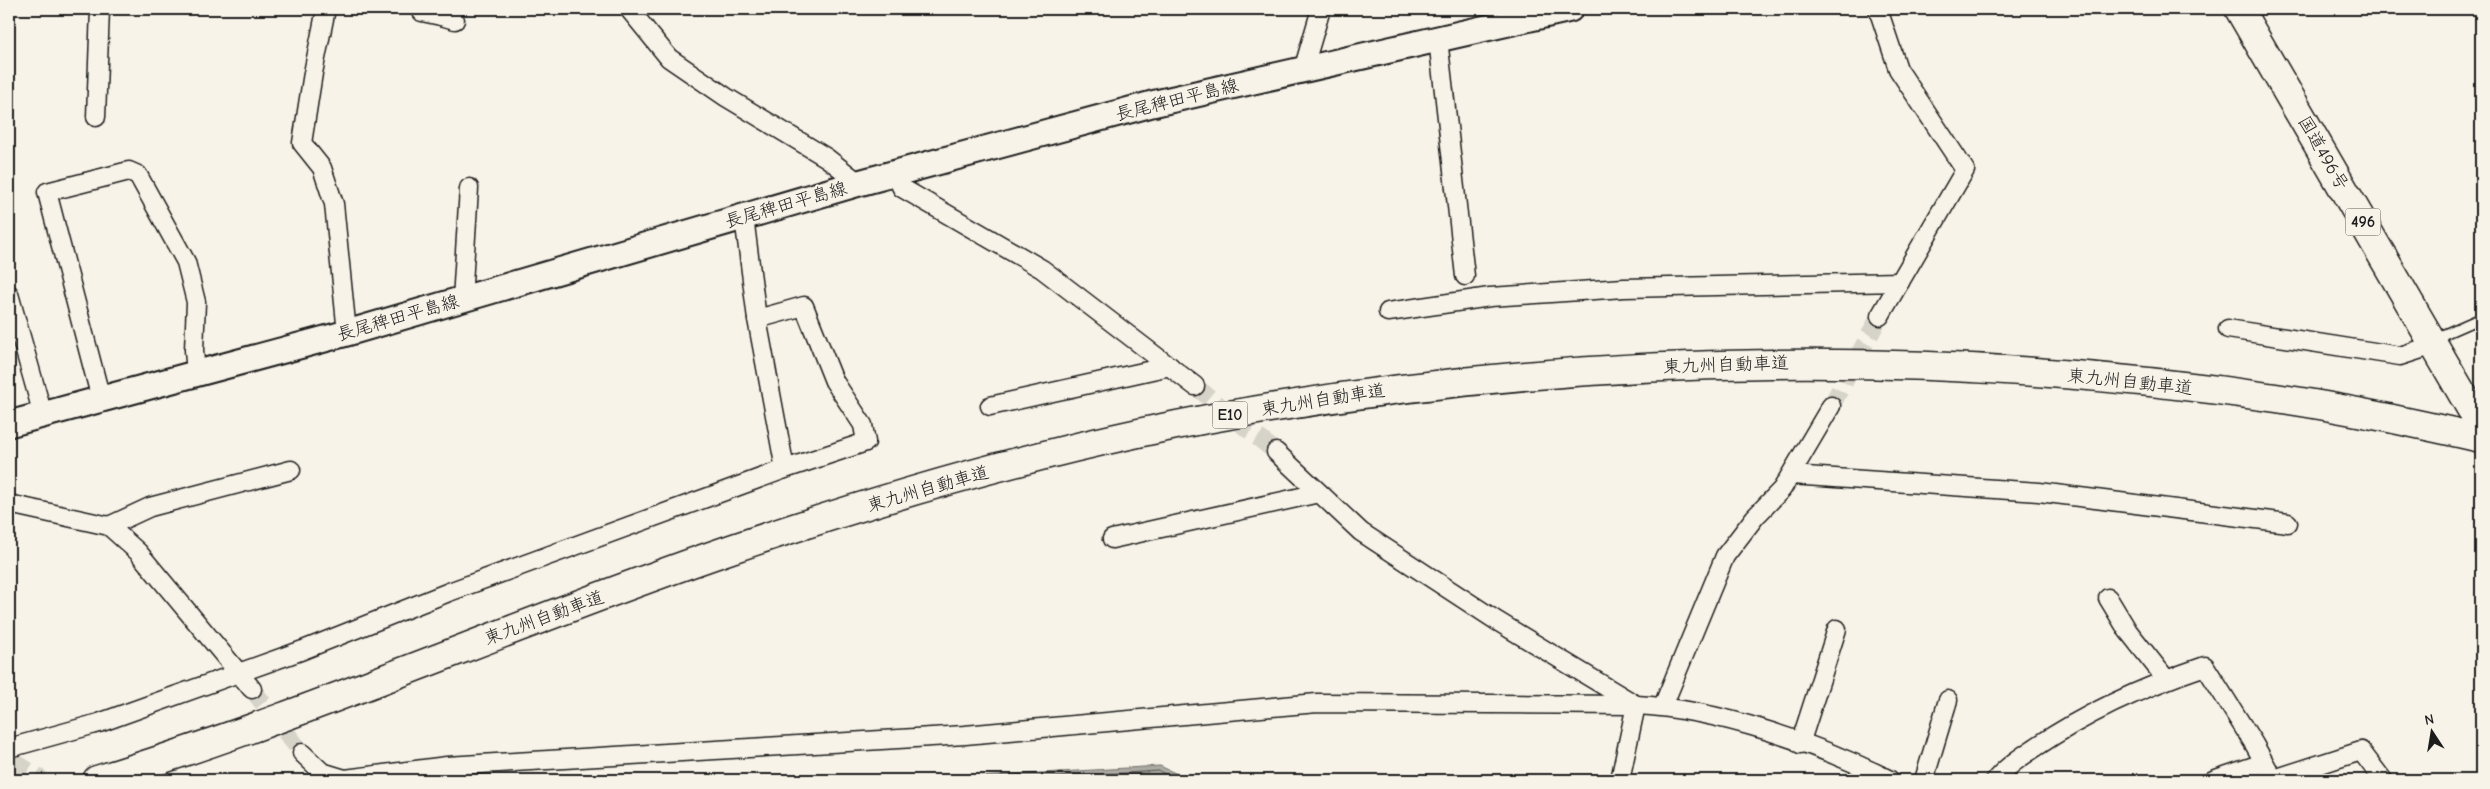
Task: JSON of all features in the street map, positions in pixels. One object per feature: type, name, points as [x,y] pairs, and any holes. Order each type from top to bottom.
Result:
[{"type":"highway","name":"国道496号","points":[[2239,9],[2481,426]]},
{"type":"highway","name":"東九州自動車道","points":[[97,780],[243,730],[744,545],[928,487],[1116,438],[1292,404],[1387,390],[1523,374],[1659,367],[1797,363],[1952,366],[2121,379],[2277,398],[2481,438]]},
{"type":"main road","name":"長尾稗田平島線","points":[[9,424],[347,333],[859,183],[1152,104],[1565,9]]},
{"type":"street","points":[[96,117],[100,9]]},
{"type":"street","points":[[326,9],[302,143],[322,168],[334,204],[347,333]]},
{"type":"street","points":[[629,9],[669,58],[726,98],[827,158],[859,183]]},
{"type":"street","points":[[1303,70],[1321,9]]},
{"type":"street","points":[[1878,9],[1898,70],[1965,170],[1880,316]]},
{"type":"street","points":[[422,12],[446,15]]},
{"type":"street","points":[[1438,39],[1466,276]]},
{"type":"street","points":[[101,399],[47,192],[129,171],[138,175],[186,262],[196,302],[194,350],[196,374]]},
{"type":"street","points":[[895,174],[902,188],[1042,269],[1195,386]]},
{"type":"street","points":[[462,300],[469,188]]},
{"type":"street","points":[[744,217],[756,320],[785,469]]},
{"type":"street","points":[[1388,312],[1490,297],[1624,288],[1900,282]]},
{"type":"street","points":[[9,294],[43,415]]},
{"type":"street","points":[[10,756],[238,673],[449,592],[785,469],[866,442],[863,425],[834,381],[804,306],[756,320]]},
{"type":"street","points":[[2228,329],[2400,356],[2432,342]]},
{"type":"street","points":[[990,406],[1170,366]]},
{"type":"street","points":[[1663,706],[1725,556],[1755,517],[1782,489],[1830,406]]},
{"type":"street","points":[[1276,452],[1361,532],[1497,621],[1636,705]]},
{"type":"street","points":[[109,526],[150,507],[291,470]]},
{"type":"street","points":[[1791,475],[2039,492],[2288,523]]},
{"type":"street","points":[[1112,538],[1319,493]]},
{"type":"street","points":[[9,504],[109,526],[138,552],[252,689]]},
{"type":"street","points":[[2108,598],[2128,631],[2166,679]]},
{"type":"street","points":[[1800,744],[1837,629]]},
{"type":"street","points":[[1994,780],[2006,768],[2055,734],[2142,688],[2206,666],[2274,780],[2361,751],[2383,780]]},
{"type":"street","points":[[1924,780],[1948,700]]},
{"type":"street","points":[[302,753],[322,772],[345,778],[374,777],[447,766],[965,735],[1317,703],[1636,705],[1663,706],[1747,726],[1849,760],[1890,780]]},
{"type":"street","points":[[1620,780],[1636,705]]},
{"type":"street","points":[[2213,780],[2264,763]]},
{"type":"lane","points":[[2432,342],[2481,318]]},
{"type":"water","points":[[1160,766],[1190,780],[927,780]]},
{"type":"tunnel","points":[[1831,406],[1880,316]]},
{"type":"tunnel","points":[[1195,386],[1276,452]]},
{"type":"tunnel","points":[[252,689],[302,753]]},
{"type":"tunnel","points":[[13,761],[42,780]]}]
